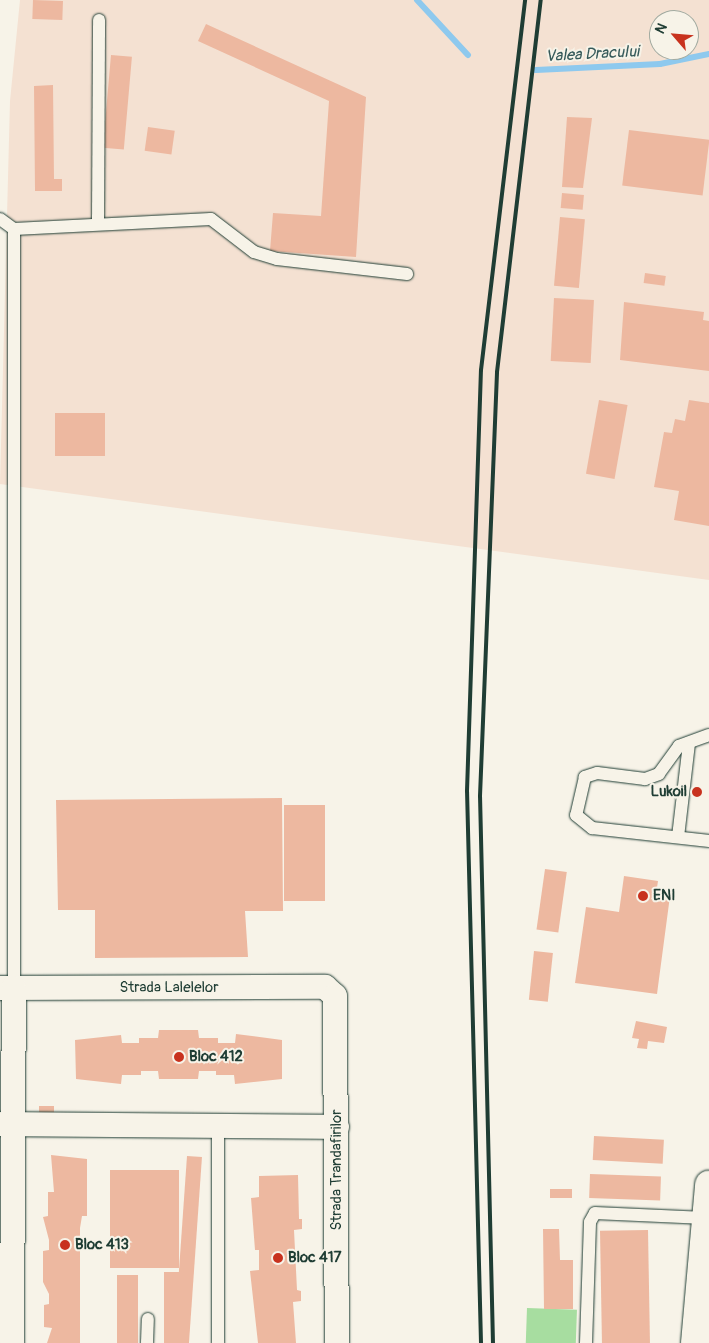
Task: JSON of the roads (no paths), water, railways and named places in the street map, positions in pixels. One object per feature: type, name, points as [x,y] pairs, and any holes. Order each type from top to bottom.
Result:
[{"type":"highway","points":[[695,1343],[709,1185]]},
{"type":"street","name":"Strada Lalelelor","points":[[7,988],[325,987],[335,996]]},
{"type":"street","points":[[7,988],[6,1308],[12,1343]]},
{"type":"street","name":"Strada Trandafirilor","points":[[335,996],[337,1343]]},
{"type":"street","points":[[6,1124],[218,1128],[337,1127]]},
{"type":"lane","points":[[98,223],[100,20]]},
{"type":"lane","points":[[0,219],[14,229],[98,223],[211,220],[254,252],[277,259],[407,274]]},
{"type":"lane","points":[[7,988],[14,229]]},
{"type":"lane","points":[[709,735],[689,743],[668,756],[659,774],[646,779],[597,773],[585,777],[577,805],[581,823],[592,828],[678,836],[709,841]]},
{"type":"lane","points":[[678,836],[689,743]]},
{"type":"lane","points":[[218,1128],[218,1343]]},
{"type":"lane","points":[[586,1343],[590,1222],[595,1213],[705,1218]]},
{"type":"lane","points":[[147,1343],[148,1319]]},
{"type":"waterway","name":"Valea Dracului","points":[[417,0],[468,55]]},
{"type":"waterway","name":"Valea Dracului","points":[[536,70],[660,64],[709,54]]},
{"type":"railway","points":[[481,1343],[467,791],[481,370],[525,0]]},
{"type":"railway","points":[[493,1343],[480,796],[497,372],[541,0]]},
{"type":"place","name":"Lukoil","points":[[697,792]]},
{"type":"place","name":"ENI","points":[[643,896]]},
{"type":"place","name":"Bloc 412","points":[[179,1057]]},
{"type":"place","name":"Bloc 413","points":[[65,1245]]},
{"type":"place","name":"Bloc 417","points":[[278,1258]]}]
